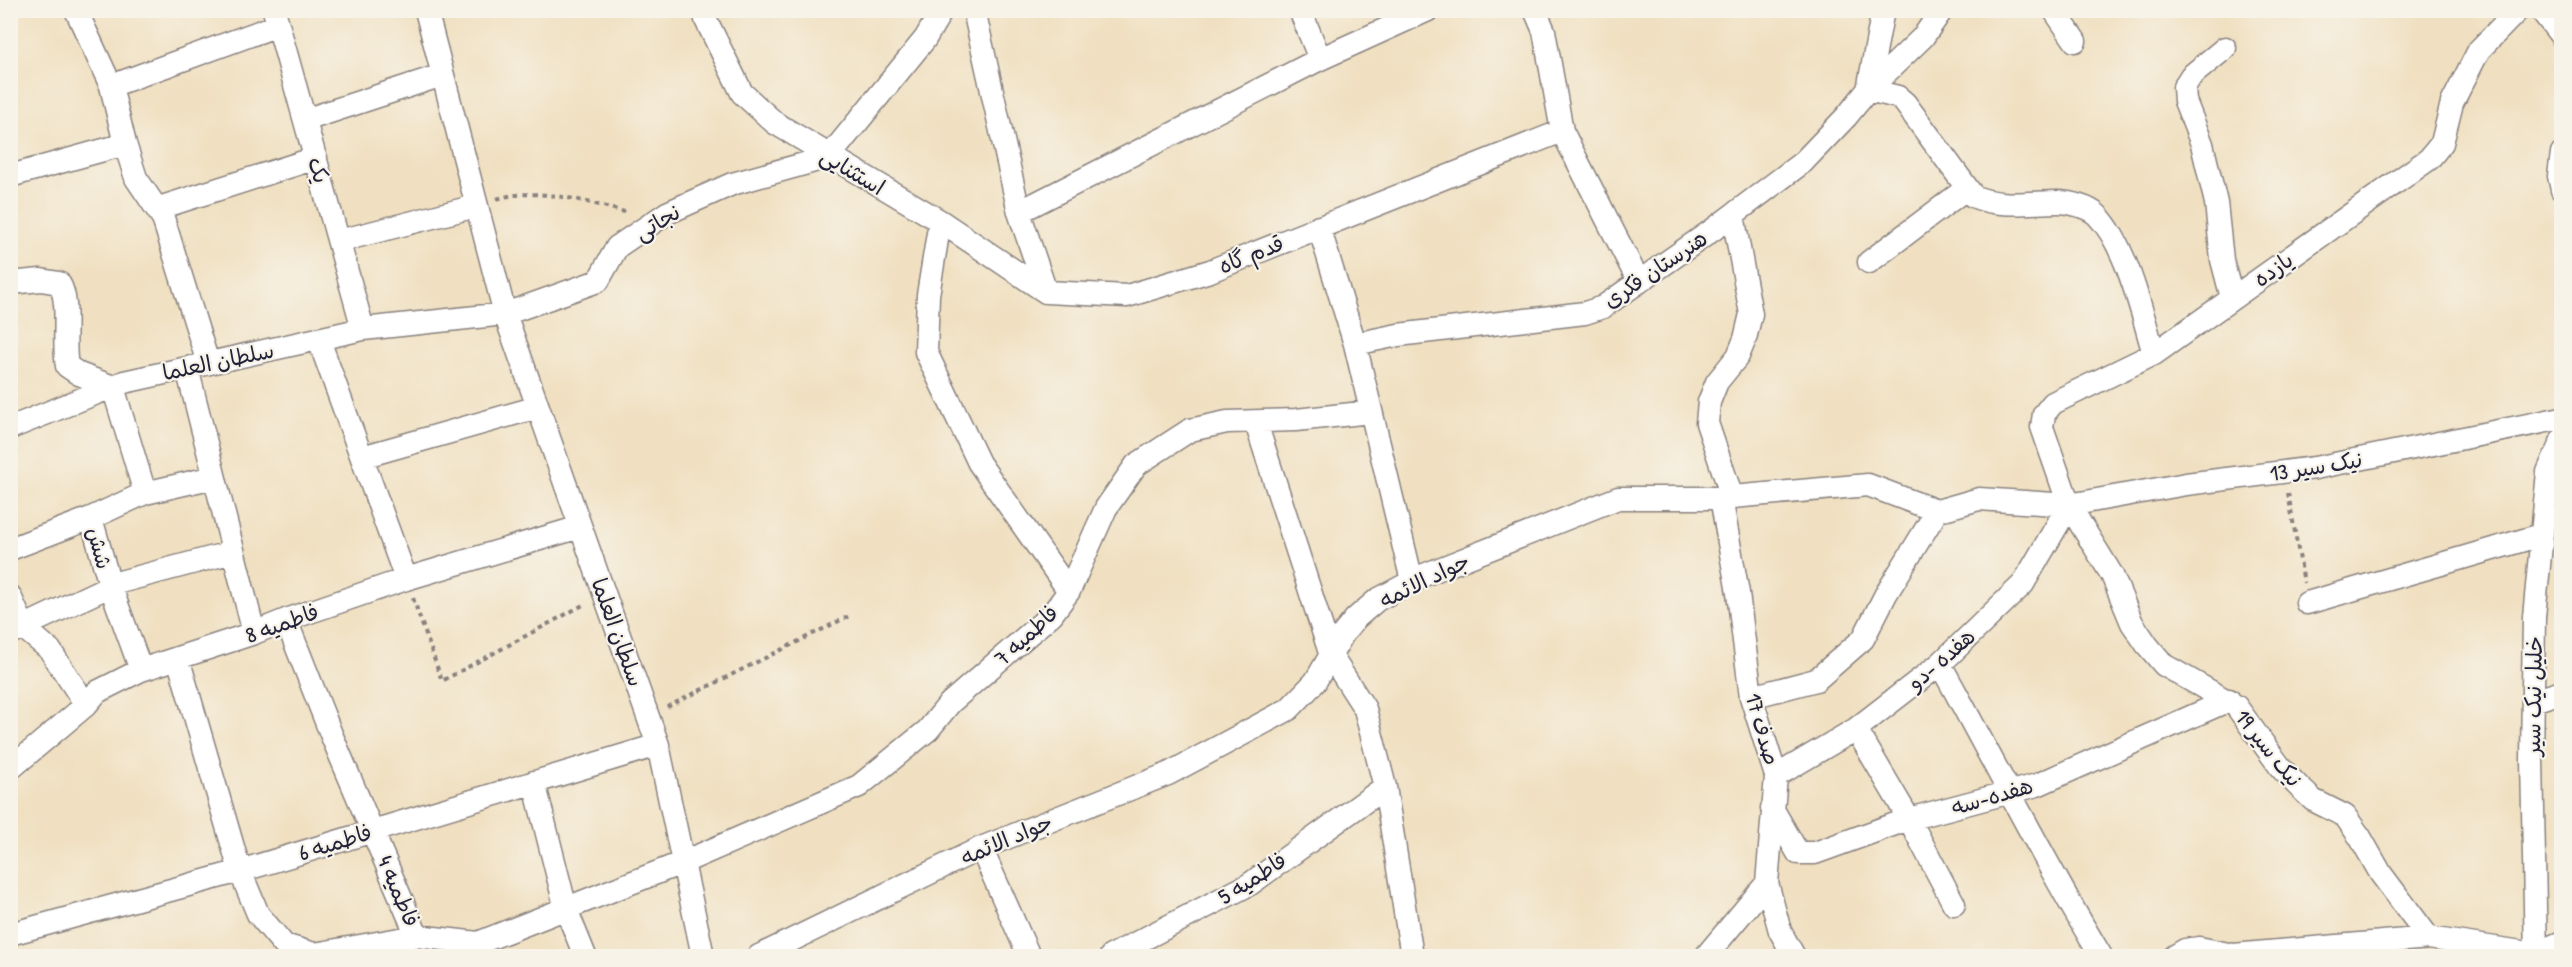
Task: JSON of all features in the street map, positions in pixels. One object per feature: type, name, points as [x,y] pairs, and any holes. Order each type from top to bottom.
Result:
[{"type":"street","points":[[76,10],[111,86],[136,178],[159,208],[197,365],[214,477],[254,633]]},
{"type":"street","name":"سلطان العلما","points":[[426,10],[505,314],[658,745],[703,957]]},
{"type":"street","name":"استثنایی","points":[[706,10],[706,20],[742,93],[775,123],[940,221],[1046,292]]},
{"type":"street","points":[[829,157],[925,39],[942,10]]},
{"type":"street","points":[[974,10],[1019,212],[1046,292]]},
{"type":"street","points":[[1300,10],[1320,59]]},
{"type":"street","points":[[1019,212],[1320,59],[1428,10]]},
{"type":"street","points":[[1535,10],[1544,31],[1562,131],[1639,282]]},
{"type":"street","points":[[1883,10],[1868,90],[1892,95],[1905,103],[1973,196],[1988,203],[2066,202],[2095,213],[2113,234],[2154,354]]},
{"type":"street","name":"هنرستان فکری","points":[[1355,344],[1398,335],[1585,313],[1604,307],[1734,215],[1803,162],[1868,90],[1923,37],[1942,10]]},
{"type":"street","points":[[2054,10],[2075,41]]},
{"type":"street","name":"یازده","points":[[2069,505],[2042,427],[2044,414],[2053,403],[2154,354],[2429,159],[2442,143],[2452,103],[2479,50],[2518,10]]},
{"type":"street","points":[[2541,10],[2562,37]]},
{"type":"street","points":[[111,86],[276,18]]},
{"type":"street","name":"یک","points":[[276,18],[363,329]]},
{"type":"street","points":[[2225,48],[2191,76],[2184,87],[2185,101],[2202,144],[2216,203],[2222,260],[2232,298]]},
{"type":"street","points":[[305,120],[442,75]]},
{"type":"street","name":"قدم گاه","points":[[1046,292],[1127,296],[1210,271],[1562,131]]},
{"type":"street","points":[[10,176],[125,144]]},
{"type":"street","points":[[2562,153],[2559,176],[2562,190]]},
{"type":"street","name":"نجاتی","points":[[505,314],[598,280],[617,247],[667,213],[732,184],[829,157]]},
{"type":"street","points":[[159,208],[316,158]]},
{"type":"street","points":[[1869,262],[1967,188]]},
{"type":"street","points":[[339,241],[476,207]]},
{"type":"street","name":"صدف 17","points":[[1734,215],[1751,314],[1746,339],[1738,356],[1717,382],[1709,402],[1707,423],[1726,497],[1751,697],[1776,776],[1767,883],[1780,931],[1794,957]]},
{"type":"street","points":[[940,221],[928,295],[926,352],[979,463],[1070,591]]},
{"type":"street","points":[[1319,227],[1355,344],[1412,581]]},
{"type":"street","points":[[10,283],[41,280],[59,283],[64,291],[64,350],[67,366],[78,374],[113,387],[145,493]]},
{"type":"street","name":"سلطان العلما","points":[[10,428],[113,387],[197,365],[363,329],[505,314]]},
{"type":"street","points":[[319,340],[406,579]]},
{"type":"street","points":[[362,457],[538,407]]},
{"type":"street","name":"فاطمیه 7","points":[[684,862],[859,786],[928,730],[950,703],[1053,614],[1070,591],[1106,508],[1136,465],[1190,430],[1227,422],[1256,423],[1371,412]]},
{"type":"street","name":"نیک سیر 13","points":[[2069,505],[2186,484],[2327,466],[2562,418]]},
{"type":"street","points":[[1256,423],[1331,656],[1365,709],[1385,787],[1412,957]]},
{"type":"street","name":"خلیل نیک سیر","points":[[2535,955],[2534,617],[2548,472],[2562,440]]},
{"type":"street","name":"شش","points":[[141,670],[110,585],[91,518],[145,493],[214,477]]},
{"type":"street","name":"جواد الائمه","points":[[759,957],[981,848],[1168,774],[1289,709],[1316,682],[1343,634],[1356,618],[1377,600],[1412,581],[1618,498],[1726,497],[1868,484],[1937,511]]},
{"type":"street","points":[[1751,697],[1816,680],[1863,639],[1886,594],[1937,511],[1979,499],[2069,505]]},
{"type":"street","name":"هفده -دو","points":[[1776,776],[1856,729],[1940,664],[2023,584],[2069,505]]},
{"type":"street","name":"نیک سیر 19","points":[[2069,505],[2112,575],[2132,623],[2147,645],[2164,665],[2229,700],[2241,712],[2281,768],[2297,785],[2313,800],[2345,816],[2360,837],[2380,874],[2429,938]]},
{"type":"street","points":[[10,549],[91,518]]},
{"type":"street","name":"فاطمیه 8","points":[[10,769],[86,705],[97,692],[141,670],[406,579],[580,527]]},
{"type":"street","points":[[2307,603],[2541,535]]},
{"type":"street","points":[[17,631],[110,585],[233,552]]},
{"type":"street","points":[[10,596],[17,631],[50,651],[86,705]]},
{"type":"street","name":"فاطمیه 4","points":[[286,620],[331,734],[374,830],[408,944],[478,943],[684,862]]},
{"type":"street","points":[[178,658],[240,871],[258,914],[284,945],[314,954],[408,944]]},
{"type":"street","points":[[1940,664],[2101,957]]},
{"type":"street","points":[[2533,701],[2562,692]]},
{"type":"street","name":"هفده-سه","points":[[1772,808],[1798,852],[1806,855],[1909,819],[2037,785],[2229,700]]},
{"type":"street","points":[[1856,729],[1909,819],[1954,904]]},
{"type":"street","name":"فاطمیه 6","points":[[10,934],[240,871],[658,745]]},
{"type":"street","points":[[534,782],[566,909],[585,957]]},
{"type":"street","name":"فاطمیه 5","points":[[1111,957],[1251,884],[1385,787]]},
{"type":"street","points":[[981,848],[1029,957]]},
{"type":"street","points":[[1706,957],[1767,883]]},
{"type":"street","points":[[2175,957],[2186,950],[2199,948],[2233,956],[2429,938],[2535,955],[2562,942]]},
{"type":"path","points":[[476,207],[513,194],[582,199],[654,222]]},
{"type":"path","points":[[2284,472],[2307,603]]},
{"type":"path","points":[[406,579],[442,681],[604,594]]},
{"type":"path","points":[[648,716],[849,616]]}]
